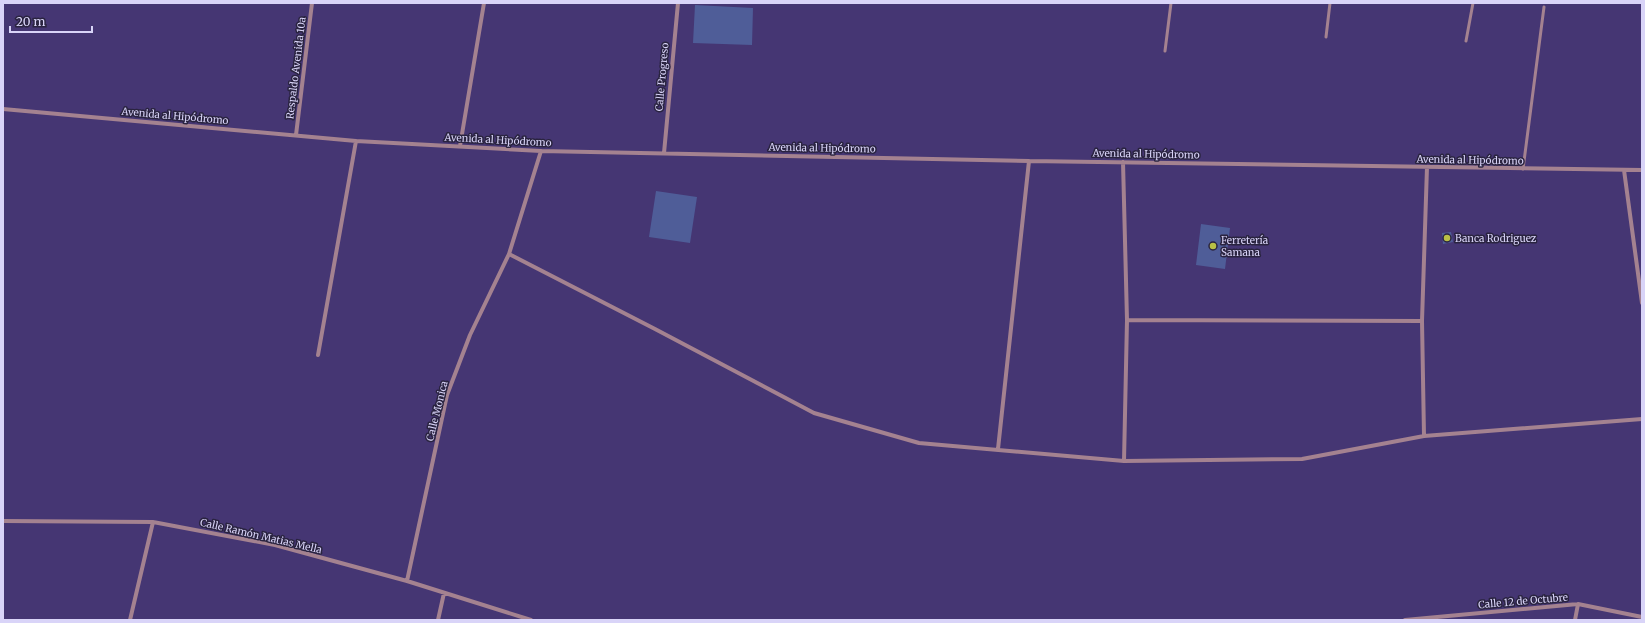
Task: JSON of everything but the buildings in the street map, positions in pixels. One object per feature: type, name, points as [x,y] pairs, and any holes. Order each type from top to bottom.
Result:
[{"type":"street","name":"Respaldo Avenida 10a","points":[[296,136],[312,3]]},
{"type":"street","points":[[460,146],[484,3]]},
{"type":"street","name":"Calle Progreso","points":[[664,153],[678,3]]},
{"type":"street","name":"Avenida al Hipódromo","points":[[3,109],[356,141],[541,150],[1030,161],[1642,170]]},
{"type":"street","points":[[318,355],[356,141]]},
{"type":"street","name":"Calle Monica","points":[[407,581],[448,395],[470,335],[509,254],[541,150]]},
{"type":"street","points":[[998,449],[1030,161]]},
{"type":"street","points":[[1123,162],[1127,320],[1124,461]]},
{"type":"street","points":[[1424,436],[1422,320],[1427,167]]},
{"type":"street","points":[[1624,170],[1642,304]]},
{"type":"street","points":[[509,254],[655,329],[814,414],[919,443],[1124,461],[1302,459],[1424,436],[1642,419]]},
{"type":"street","points":[[1127,320],[1422,320]]},
{"type":"street","name":"Calle Ramón Matias Mella","points":[[3,521],[153,522],[275,545],[407,581],[531,620]]},
{"type":"street","points":[[130,620],[153,522]]},
{"type":"street","points":[[438,620],[444,593]]},
{"type":"street","points":[[1575,620],[1578,604]]},
{"type":"street","name":"Calle 12 de Octubre","points":[[1405,620],[1578,604],[1642,617]]},
{"type":"lane","points":[[1165,51],[1171,3]]},
{"type":"lane","points":[[1326,37],[1330,3]]},
{"type":"lane","points":[[1466,41],[1473,3]]},
{"type":"lane","points":[[1523,169],[1544,7]]},
{"type":"place","name":"Banca Rodriguez","points":[[1447,238]]},
{"type":"place","name":"Ferretería Samana","points":[[1213,246]]}]
